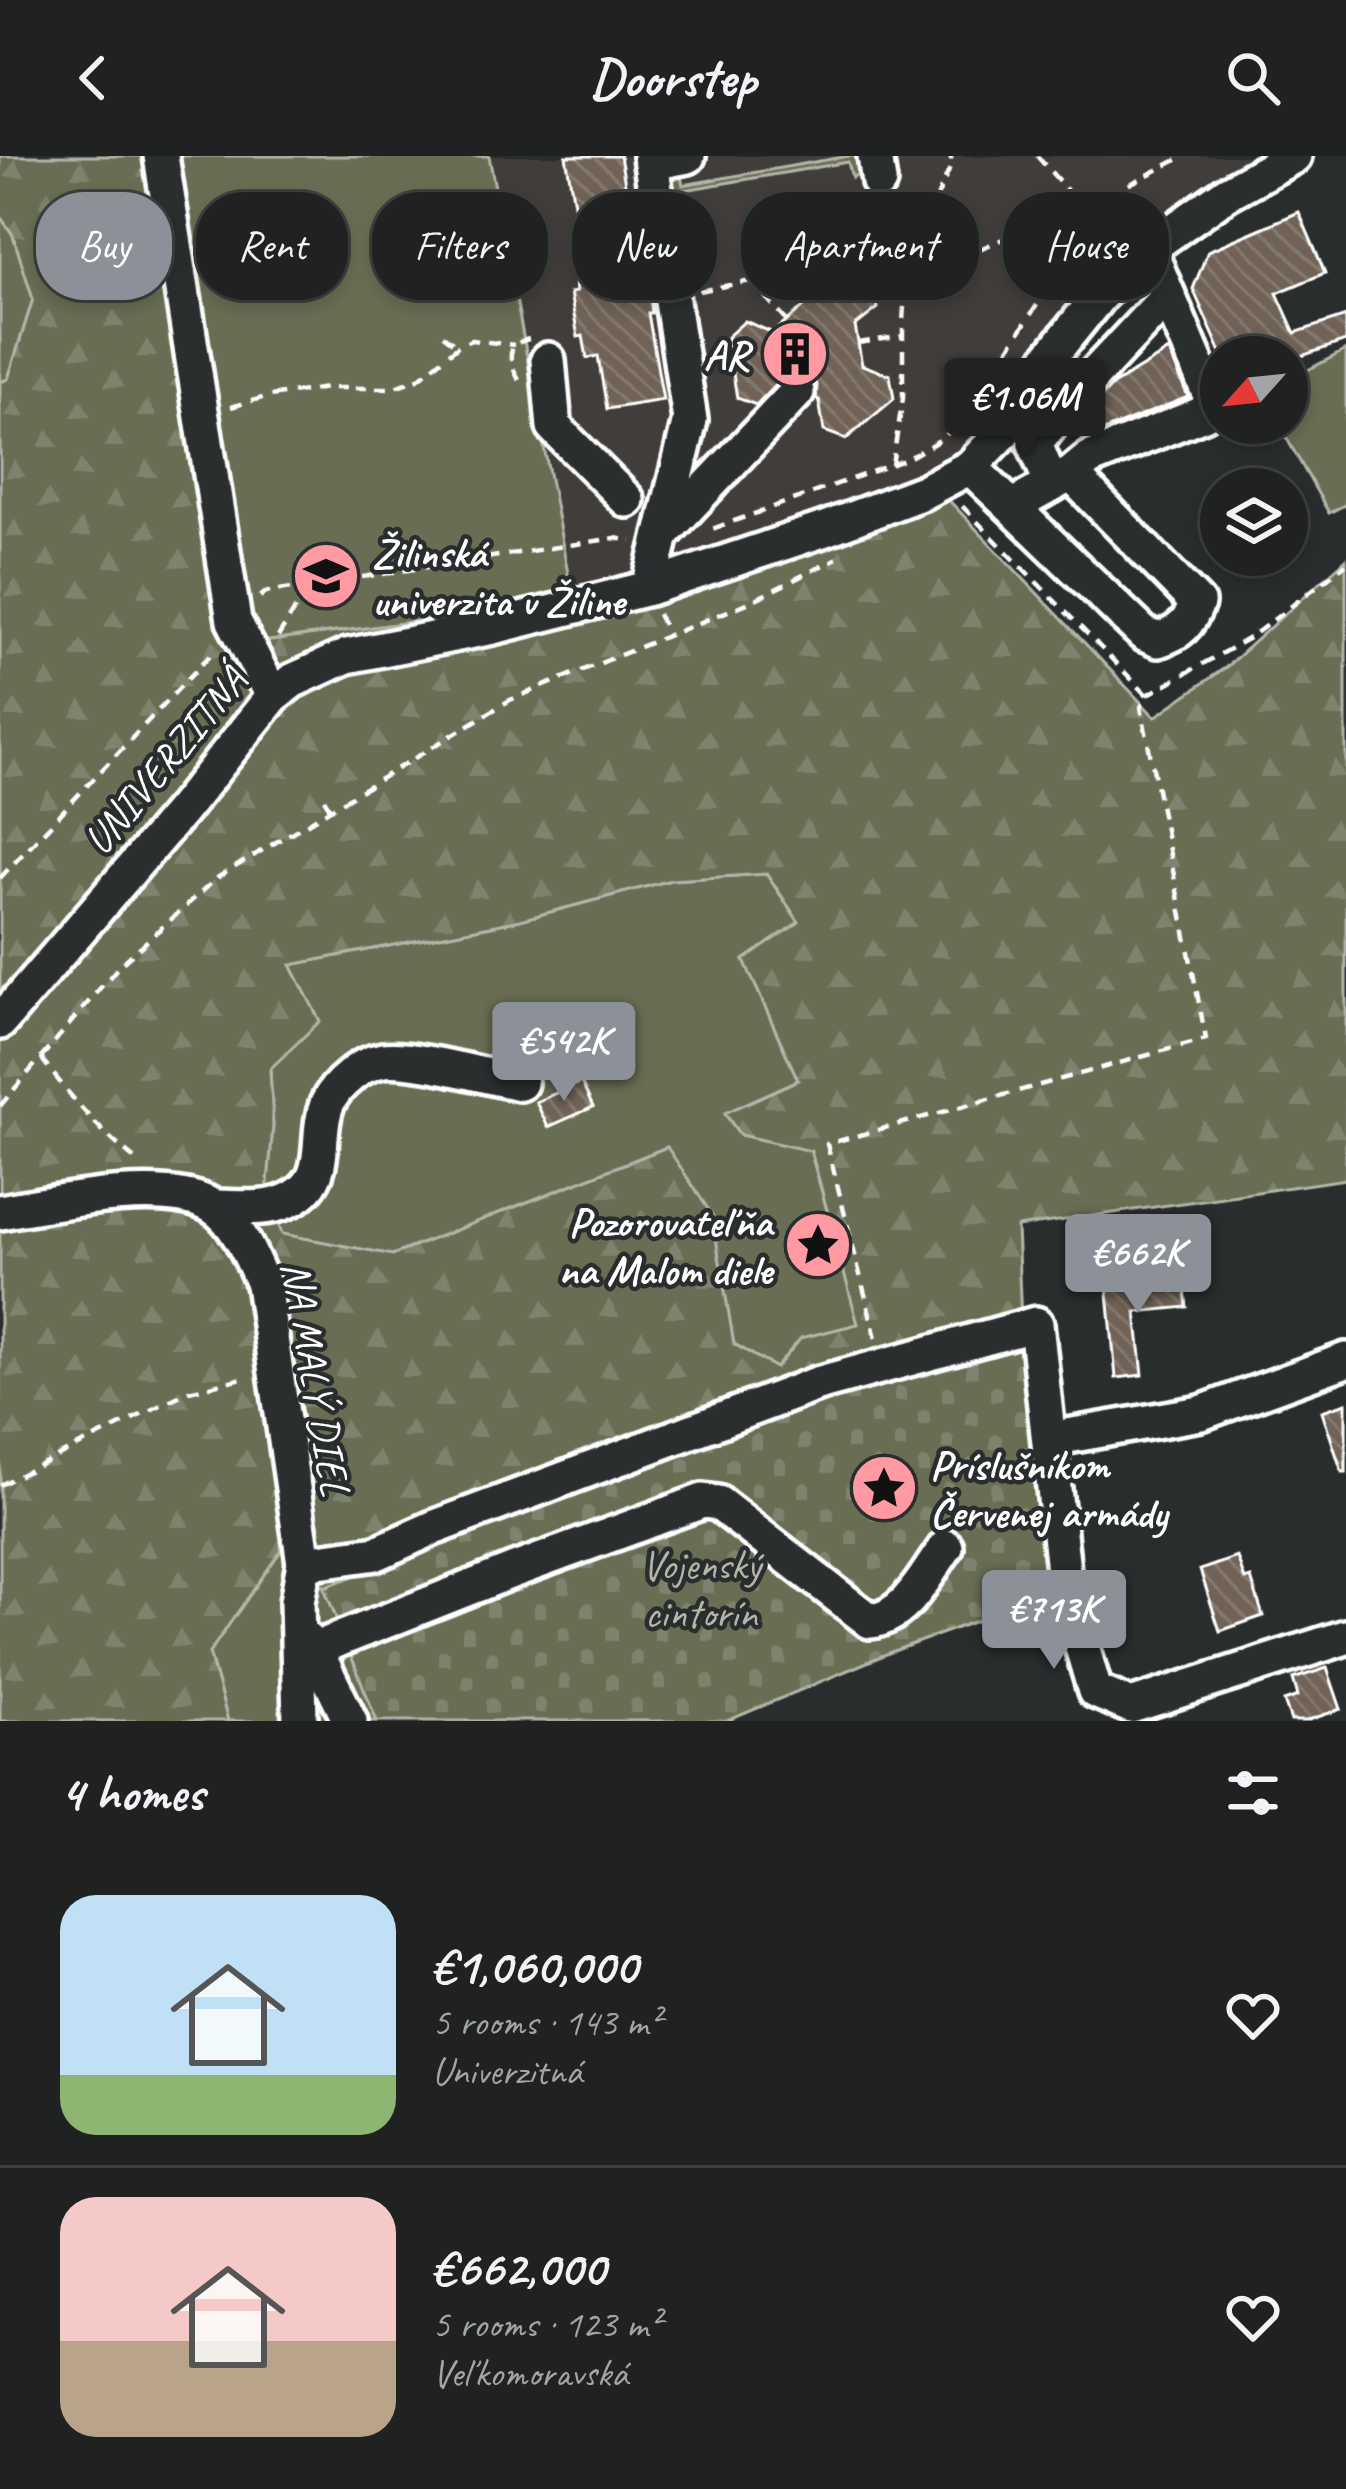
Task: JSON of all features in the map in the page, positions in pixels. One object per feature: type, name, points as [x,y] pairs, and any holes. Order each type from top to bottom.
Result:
[{"type":"street","points":[[161,156],[234,621],[266,683]]},
{"type":"street","points":[[649,588],[690,420],[651,159],[688,156]]},
{"type":"street","name":"UNIVERZITNÁ","points":[[1169,233],[1227,193],[1294,156]]},
{"type":"street","points":[[1013,506],[1089,459],[1204,413],[1212,400],[1169,298]]},
{"type":"street","name":"UNIVERZITNÁ","points":[[0,1022],[182,810],[266,683],[292,681],[346,656],[493,627],[649,588],[905,500],[970,467],[1002,434],[1050,357],[1096,300]]},
{"type":"street","points":[[970,467],[1144,634],[1157,640],[1190,622],[1197,602],[1062,479],[1035,445],[1064,406],[1164,300]]},
{"type":"street","points":[[548,360],[554,427],[627,500]]},
{"type":"street","points":[[661,536],[797,392]]},
{"type":"street","points":[[0,1212],[116,1193],[260,1208],[288,1201],[310,1185],[320,1162],[326,1106],[341,1083],[359,1069],[381,1060],[403,1060],[520,1083]]},
{"type":"street","name":"NA MALÝ DIEL","points":[[197,1202],[246,1243],[262,1284],[304,1563],[297,1602],[306,1640],[300,1721]]},
{"type":"street","points":[[304,1563],[377,1552],[796,1392],[1036,1324],[1066,1589],[1095,1690],[1131,1706],[1346,1637]]},
{"type":"street","points":[[1050,1439],[1201,1413],[1346,1360]]},
{"type":"street","points":[[350,1721],[306,1640],[342,1640],[703,1501],[718,1503],[870,1621],[886,1619],[904,1604],[946,1547]]},
{"type":"path","points":[[939,192],[954,156]]},
{"type":"path","points":[[1037,156],[1069,192]]},
{"type":"path","points":[[1112,192],[1185,156]]},
{"type":"path","points":[[855,192],[877,169]]},
{"type":"path","points":[[769,300],[787,321]]},
{"type":"path","points":[[892,466],[903,398],[905,300]]},
{"type":"path","points":[[703,532],[926,450],[965,416],[1041,300]]},
{"type":"path","points":[[443,335],[458,346]]},
{"type":"path","points":[[858,343],[903,336]]},
{"type":"path","points":[[204,416],[288,393],[392,388],[418,379],[471,340],[514,344]]},
{"type":"path","points":[[938,484],[1147,695]]},
{"type":"path","points":[[0,1106],[119,966],[217,878],[510,700],[750,602],[844,554]]},
{"type":"path","points":[[883,1366],[827,1144],[1206,1039],[1141,707],[1147,695],[1251,637],[1346,564]]},
{"type":"path","points":[[266,683],[309,586]]},
{"type":"path","points":[[324,799],[331,810]]},
{"type":"path","points":[[41,1058],[122,1150],[197,1202]]},
{"type":"path","points":[[0,1485],[189,1391],[274,1370]]},
{"type":"shaded area","name":"Žilinská univerzita v Žiline","points":[[0,156],[1264,156],[1169,222],[1169,192],[1003,192],[1003,300],[1102,300],[991,429],[940,472],[670,574],[515,596],[391,626],[0,759]]},
{"type":"green space","points":[[0,156],[170,156],[256,643],[573,600],[939,490],[1155,717],[1226,667],[1346,559],[1346,1179],[1017,1227],[1022,1345],[806,1406],[324,1587],[294,1532],[209,1653],[228,1721],[0,1721],[0,382],[8,379],[33,299],[13,235],[0,216]],"holes":[[[767,874],[799,922],[744,960],[798,1080],[725,1113],[740,1135],[811,1151],[858,1324],[801,1338],[776,1368],[734,1344],[712,1215],[667,1147],[393,1255],[282,1234],[267,1192],[273,1126],[270,1069],[320,1021],[291,965],[516,921],[671,880]]]},
{"type":"green space","points":[[170,156],[489,156],[496,192],[372,192],[372,300],[516,300],[573,600],[255,643]]},
{"type":"green space","points":[[864,156],[864,169],[852,178],[848,162],[668,192],[669,177],[679,167],[683,185]]},
{"type":"green space","points":[[0,216],[13,235],[33,299],[8,379],[0,382]]},
{"type":"green space","points":[[1346,350],[1346,504],[1329,513],[1308,468],[1290,444],[1308,444],[1308,370]]},
{"type":"green space","points":[[766,874],[799,922],[744,960],[798,1080],[725,1114],[740,1135],[810,1150],[859,1324],[801,1338],[776,1368],[734,1344],[725,1304],[667,1147],[392,1255],[282,1234],[267,1192],[273,1126],[270,1069],[291,965],[516,921],[671,880]]},
{"type":"green space","name":"Vojenský cintorín","points":[[1022,1345],[1047,1595],[891,1652],[727,1721],[377,1721],[324,1587],[806,1406]]},
{"type":"green space","points":[[294,1531],[324,1587],[377,1721],[228,1721],[209,1653]]},
{"type":"building","points":[[566,156],[620,156],[626,192],[572,192]]},
{"type":"building","points":[[1299,212],[1325,273],[1277,293],[1295,333],[1346,316],[1346,341],[1308,354],[1308,336],[1214,336],[1193,289],[1208,251]]},
{"type":"building","points":[[570,293],[572,300],[650,300],[652,313],[648,313],[663,400],[607,409],[598,356],[587,358]]},
{"type":"building","name":"AR","points":[[803,300],[877,300],[878,308],[855,326],[862,365],[890,375],[894,399],[846,439],[824,431],[817,385],[803,372],[783,377],[756,405],[737,398],[727,337],[745,321],[773,333],[804,307]]},
{"type":"building","points":[[1169,351],[1188,397],[1086,438],[1080,421],[1113,385]]},
{"type":"building","points":[[581,1082],[593,1107],[548,1127],[536,1102]]},
{"type":"building","points":[[1169,1277],[1169,1282],[1184,1281],[1187,1307],[1136,1312],[1143,1375],[1116,1378],[1107,1282]]},
{"type":"building","points":[[1346,1403],[1346,1472],[1342,1472],[1322,1411]]},
{"type":"building","points":[[1237,1557],[1245,1580],[1251,1578],[1263,1616],[1220,1631],[1200,1570]]},
{"type":"building","points":[[1327,1668],[1341,1709],[1291,1721],[1284,1701],[1298,1696],[1293,1679]]},
{"type":"place","name":"AR","points":[[795,354]]},
{"type":"place","name":"Žilinská univerzita v Žiline","points":[[326,576]]},
{"type":"place","name":"Pozorovateľňa na Malom diele","points":[[818,1245]]},
{"type":"place","name":"Príslušníkom Červenej armády","points":[[884,1488]]}]
